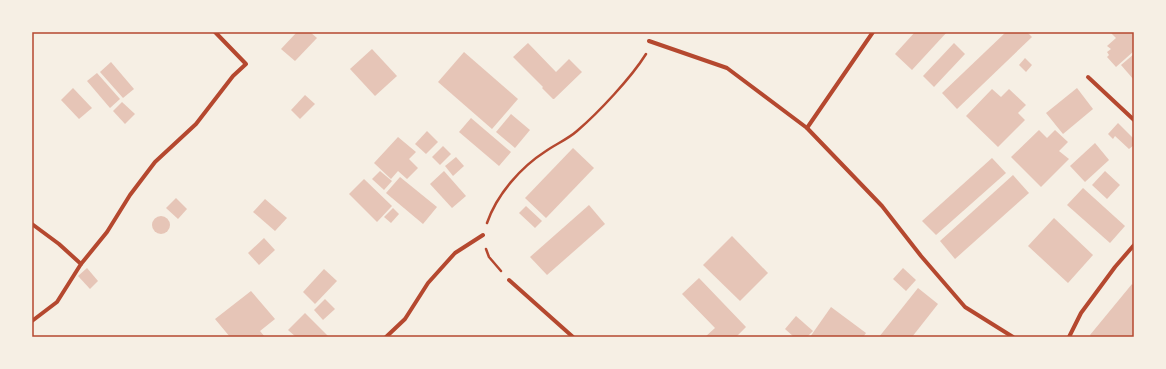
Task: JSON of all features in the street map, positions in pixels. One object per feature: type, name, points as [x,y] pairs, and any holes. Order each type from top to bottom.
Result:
[{"type":"street","points":[[32,321],[57,302],[81,264],[107,232],[130,194],[155,162],[196,124],[233,76],[246,64],[216,32]]},
{"type":"street","points":[[807,128],[873,32]]},
{"type":"street","points":[[649,41],[727,68],[807,128],[882,206],[921,256],[965,306],[1013,337]]},
{"type":"street","points":[[1088,77],[1134,120]]},
{"type":"street","points":[[32,224],[60,244],[81,264]]},
{"type":"street","points":[[386,337],[405,319],[428,283],[455,253],[483,235]]},
{"type":"street","points":[[1069,337],[1081,313],[1115,267],[1134,245]]},
{"type":"street","points":[[509,280],[573,337]]},
{"type":"path","points":[[509,280],[489,257],[483,235],[491,211],[514,177],[544,152],[576,132],[605,103],[643,59],[649,48],[649,41]]},
{"type":"building","points":[[297,32],[310,32],[317,38],[295,61],[281,49]]},
{"type":"building","points":[[915,32],[947,32],[912,70],[895,54]]},
{"type":"building","points":[[1006,32],[1027,32],[1032,37],[957,109],[942,93]]},
{"type":"building","points":[[1110,32],[1134,32],[1134,51],[1116,67],[1107,57],[1109,55],[1107,52],[1111,49],[1107,46],[1116,38]]},
{"type":"building","points":[[528,43],[556,72],[569,59],[582,72],[554,99],[513,57]]},
{"type":"building","points":[[954,43],[965,54],[934,87],[923,76]]},
{"type":"building","points":[[372,49],[397,76],[375,96],[350,69]]},
{"type":"building","points":[[464,52],[518,99],[492,129],[438,82]]},
{"type":"building","points":[[1134,54],[1134,80],[1121,65]]},
{"type":"building","points":[[1025,58],[1032,65],[1026,72],[1019,65]]},
{"type":"building","points":[[111,62],[134,89],[123,98],[100,72]]},
{"type":"building","points":[[97,73],[120,99],[110,108],[87,81]]},
{"type":"building","points":[[73,88],[92,108],[79,119],[61,100]]},
{"type":"building","points":[[1077,88],[1093,109],[1063,134],[1046,113]]},
{"type":"building","points":[[992,89],[1001,97],[1009,89],[1026,105],[1018,113],[1025,120],[998,147],[966,116]]},
{"type":"building","points":[[305,95],[315,104],[300,119],[291,110]]},
{"type":"building","points":[[122,102],[135,114],[125,124],[113,111]]},
{"type":"building","points":[[511,114],[530,130],[515,148],[496,132]]},
{"type":"building","points":[[471,118],[511,152],[499,166],[459,132]]},
{"type":"building","points":[[1118,123],[1134,139],[1134,145],[1129,149],[1115,136],[1113,139],[1108,134]]},
{"type":"building","points":[[1039,130],[1047,138],[1055,130],[1068,142],[1059,151],[1069,159],[1041,187],[1011,157]]},
{"type":"building","points":[[427,131],[438,142],[426,154],[415,144]]},
{"type":"building","points":[[398,137],[416,152],[409,159],[418,168],[407,179],[398,171],[391,179],[374,163]]},
{"type":"building","points":[[1095,143],[1109,160],[1085,182],[1070,166]]},
{"type":"building","points":[[443,146],[451,154],[440,165],[432,157]]},
{"type":"building","points":[[573,148],[594,168],[546,218],[525,198]]},
{"type":"building","points":[[456,157],[464,166],[453,176],[445,166]]},
{"type":"building","points":[[992,158],[1006,173],[936,235],[922,221]]},
{"type":"building","points":[[380,171],[392,181],[384,190],[372,179]]},
{"type":"building","points":[[444,171],[466,196],[452,208],[430,184]]},
{"type":"building","points":[[1105,171],[1120,185],[1107,199],[1092,185]]},
{"type":"building","points":[[1013,175],[1029,193],[955,259],[940,241]]},
{"type":"building","points":[[400,177],[437,207],[423,224],[386,193]]},
{"type":"building","points":[[364,179],[392,206],[377,222],[349,194]]},
{"type":"building","points":[[1083,188],[1125,226],[1110,243],[1067,205]]},
{"type":"building","points":[[176,198],[187,209],[178,219],[166,208]]},
{"type":"building","points":[[265,199],[287,218],[275,231],[253,212]]},
{"type":"building","points":[[589,205],[605,224],[547,275],[530,257]]},
{"type":"building","points":[[526,206],[542,221],[535,228],[519,213]]},
{"type":"building","points":[[393,208],[399,214],[391,223],[384,217]]},
{"type":"building","points":[[161,216],[167,219],[170,225],[167,231],[161,234],[155,231],[152,225],[155,219]]},
{"type":"building","points":[[1054,218],[1093,255],[1068,283],[1028,246]]},
{"type":"building","points":[[732,236],[768,273],[740,301],[703,265]]},
{"type":"building","points":[[264,238],[275,250],[259,265],[248,253]]},
{"type":"building","points":[[87,268],[98,281],[90,289],[78,276]]},
{"type":"building","points":[[903,268],[916,280],[906,291],[893,279]]},
{"type":"building","points":[[324,269],[337,281],[315,304],[303,292]]},
{"type":"building","points":[[699,278],[746,327],[736,337],[705,337],[715,328],[682,294]]},
{"type":"building","points":[[1132,284],[1134,286],[1134,337],[1092,337],[1090,335]]},
{"type":"building","points":[[918,288],[938,304],[912,337],[879,337]]},
{"type":"building","points":[[251,291],[275,319],[260,331],[265,337],[230,337],[215,319]]},
{"type":"building","points":[[325,299],[335,309],[323,320],[314,310]]},
{"type":"building","points":[[831,307],[866,333],[863,337],[810,337]]},
{"type":"building","points":[[305,313],[329,337],[296,337],[288,330]]},
{"type":"building","points":[[796,316],[813,331],[807,337],[794,337],[785,329]]}]
